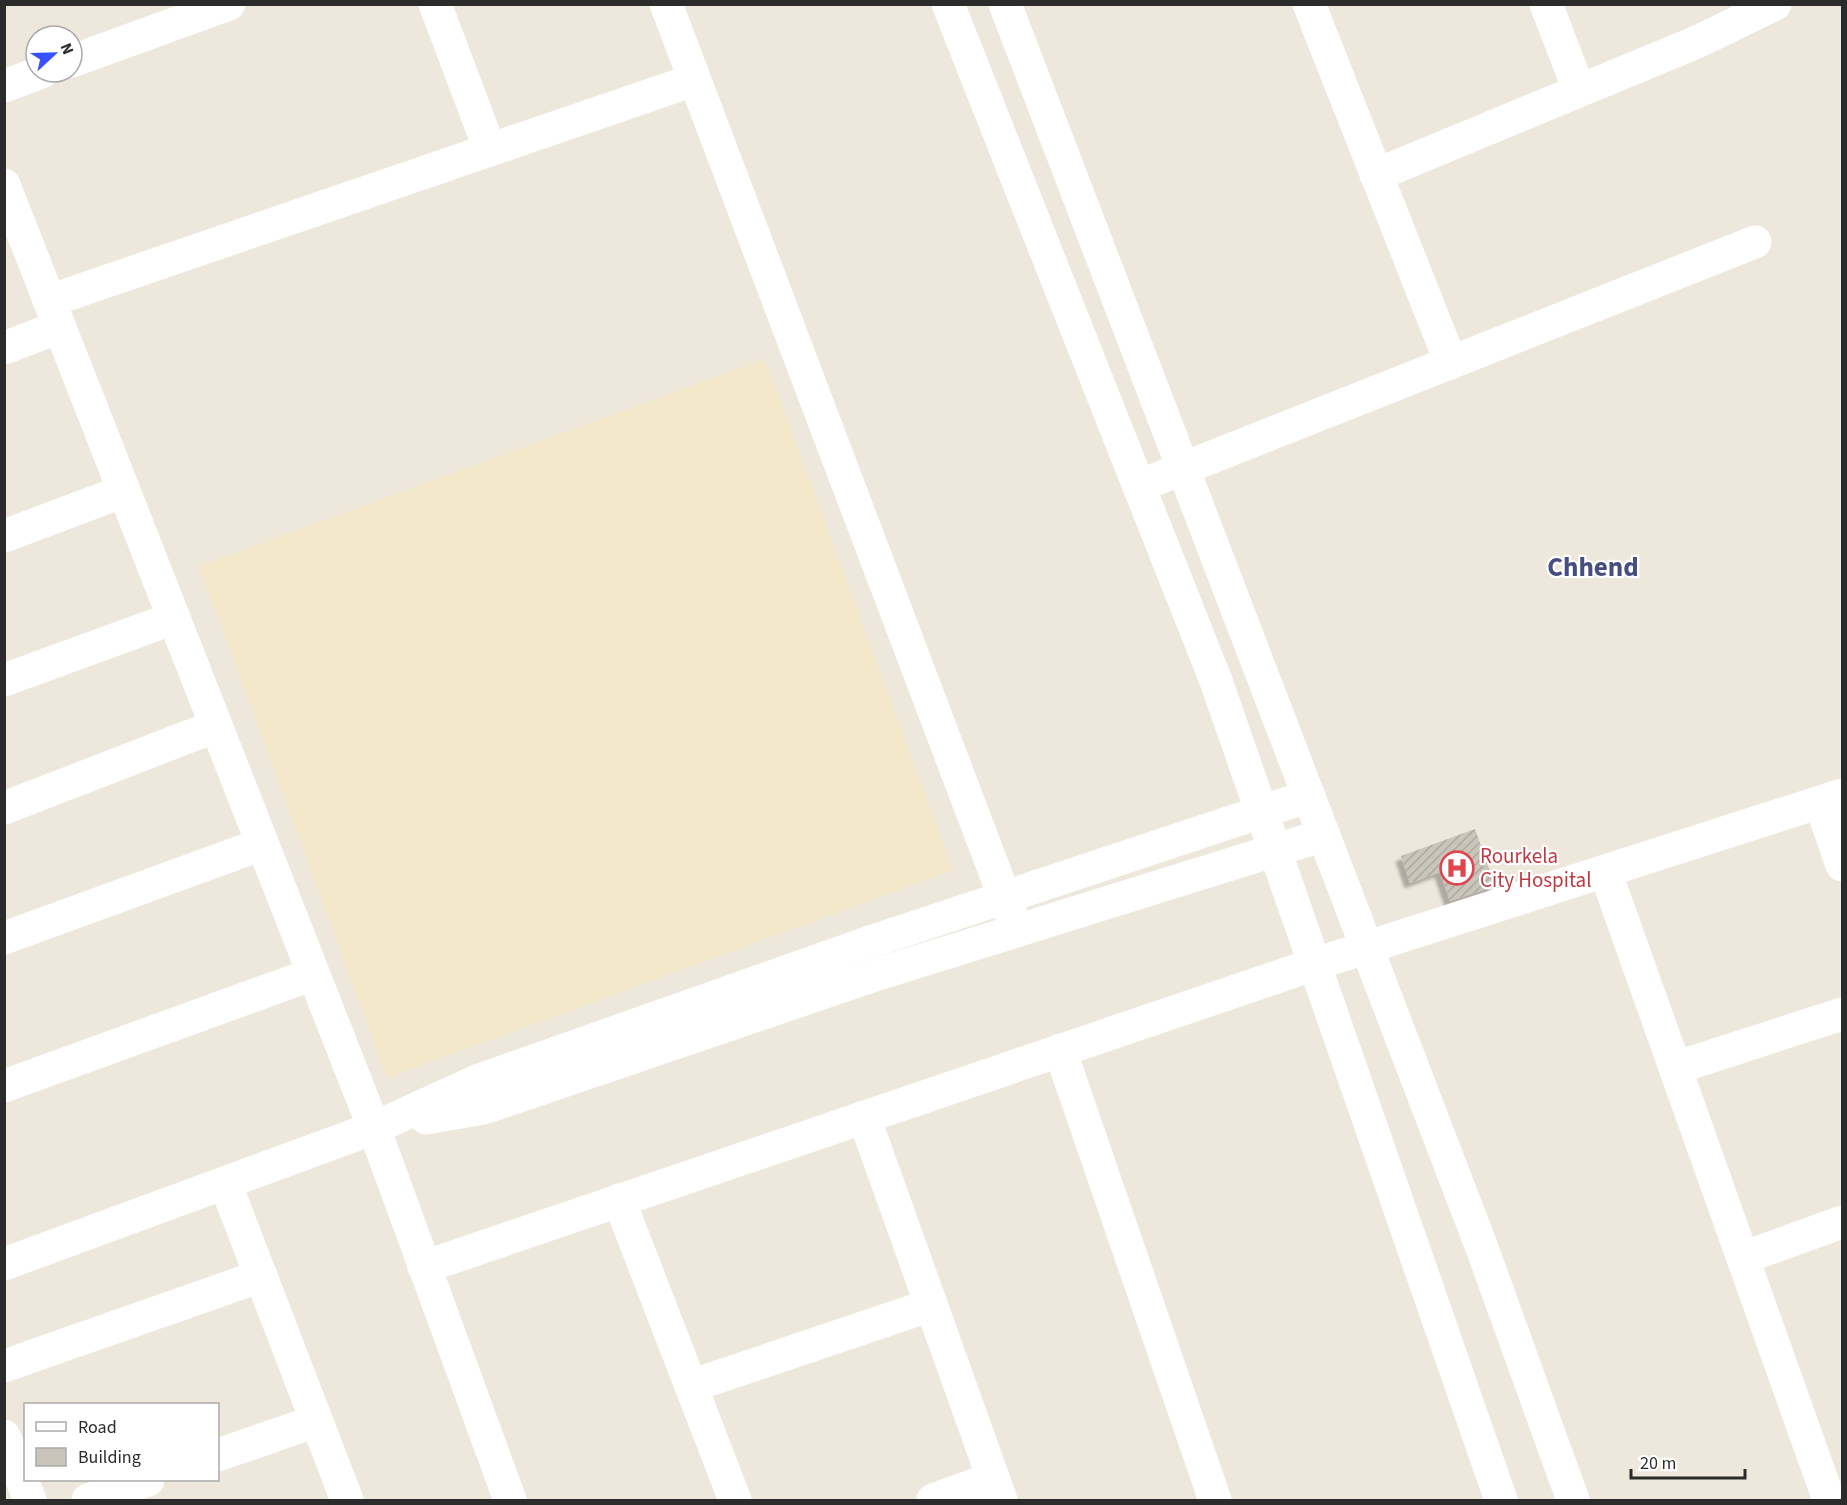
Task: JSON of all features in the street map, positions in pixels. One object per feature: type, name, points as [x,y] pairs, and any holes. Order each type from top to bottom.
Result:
[{"type":"street","points":[[84,55],[172,14],[229,4]]},
{"type":"street","points":[[435,4],[490,150]]},
{"type":"street","points":[[666,4],[1017,931]]},
{"type":"street","points":[[948,4],[1216,681],[1502,1500]]},
{"type":"street","points":[[1005,4],[1482,1248],[1573,1500]]},
{"type":"street","points":[[1309,4],[1450,363]]},
{"type":"street","points":[[1546,4],[1579,90]]},
{"type":"street","points":[[1376,176],[1696,42],[1775,4]]},
{"type":"street","points":[[4,86],[24,79]]},
{"type":"street","points":[[4,348],[54,314],[490,150],[694,80]]},
{"type":"street","points":[[4,185],[374,1128],[510,1500]]},
{"type":"street","points":[[1139,486],[1755,242]]},
{"type":"street","points":[[4,536],[124,491]]},
{"type":"street","points":[[4,680],[174,618]]},
{"type":"street","points":[[4,808],[216,726]]},
{"type":"street","points":[[4,1264],[374,1128],[477,1082],[870,942],[1310,796]]},
{"type":"street","points":[[424,1267],[1315,963],[1831,798],[1842,865]]},
{"type":"street","points":[[374,1128],[484,1108],[878,974],[1324,835]]},
{"type":"street","points":[[4,938],[262,844]]},
{"type":"street","points":[[1605,871],[1743,1258],[1831,1483]]},
{"type":"street","points":[[4,1086],[314,974]]},
{"type":"street","points":[[1675,1068],[1842,1014]]},
{"type":"street","points":[[1060,1050],[1215,1500]]},
{"type":"street","points":[[864,1117],[997,1489],[933,1500]]},
{"type":"street","points":[[225,1182],[347,1500]]},
{"type":"street","points":[[619,1200],[735,1500]]},
{"type":"street","points":[[1743,1258],[1842,1222]]},
{"type":"street","points":[[4,1366],[261,1276]]},
{"type":"street","points":[[691,1386],[931,1305]]},
{"type":"street","points":[[219,1455],[316,1421]]},
{"type":"street","points":[[4,1436],[30,1500]]},
{"type":"street","points":[[88,1500],[142,1481]]},
{"type":"shaded area","points":[[765,359],[953,870],[387,1078],[199,566]]},
{"type":"building","points":[[1475,829],[1495,886],[1450,901],[1440,872],[1410,883],[1401,856]]},
{"type":"place","name":"Rourkela City Hospital","points":[[1457,868]]},
{"type":"district","name":"Chhend","points":[[1593,567]]}]
